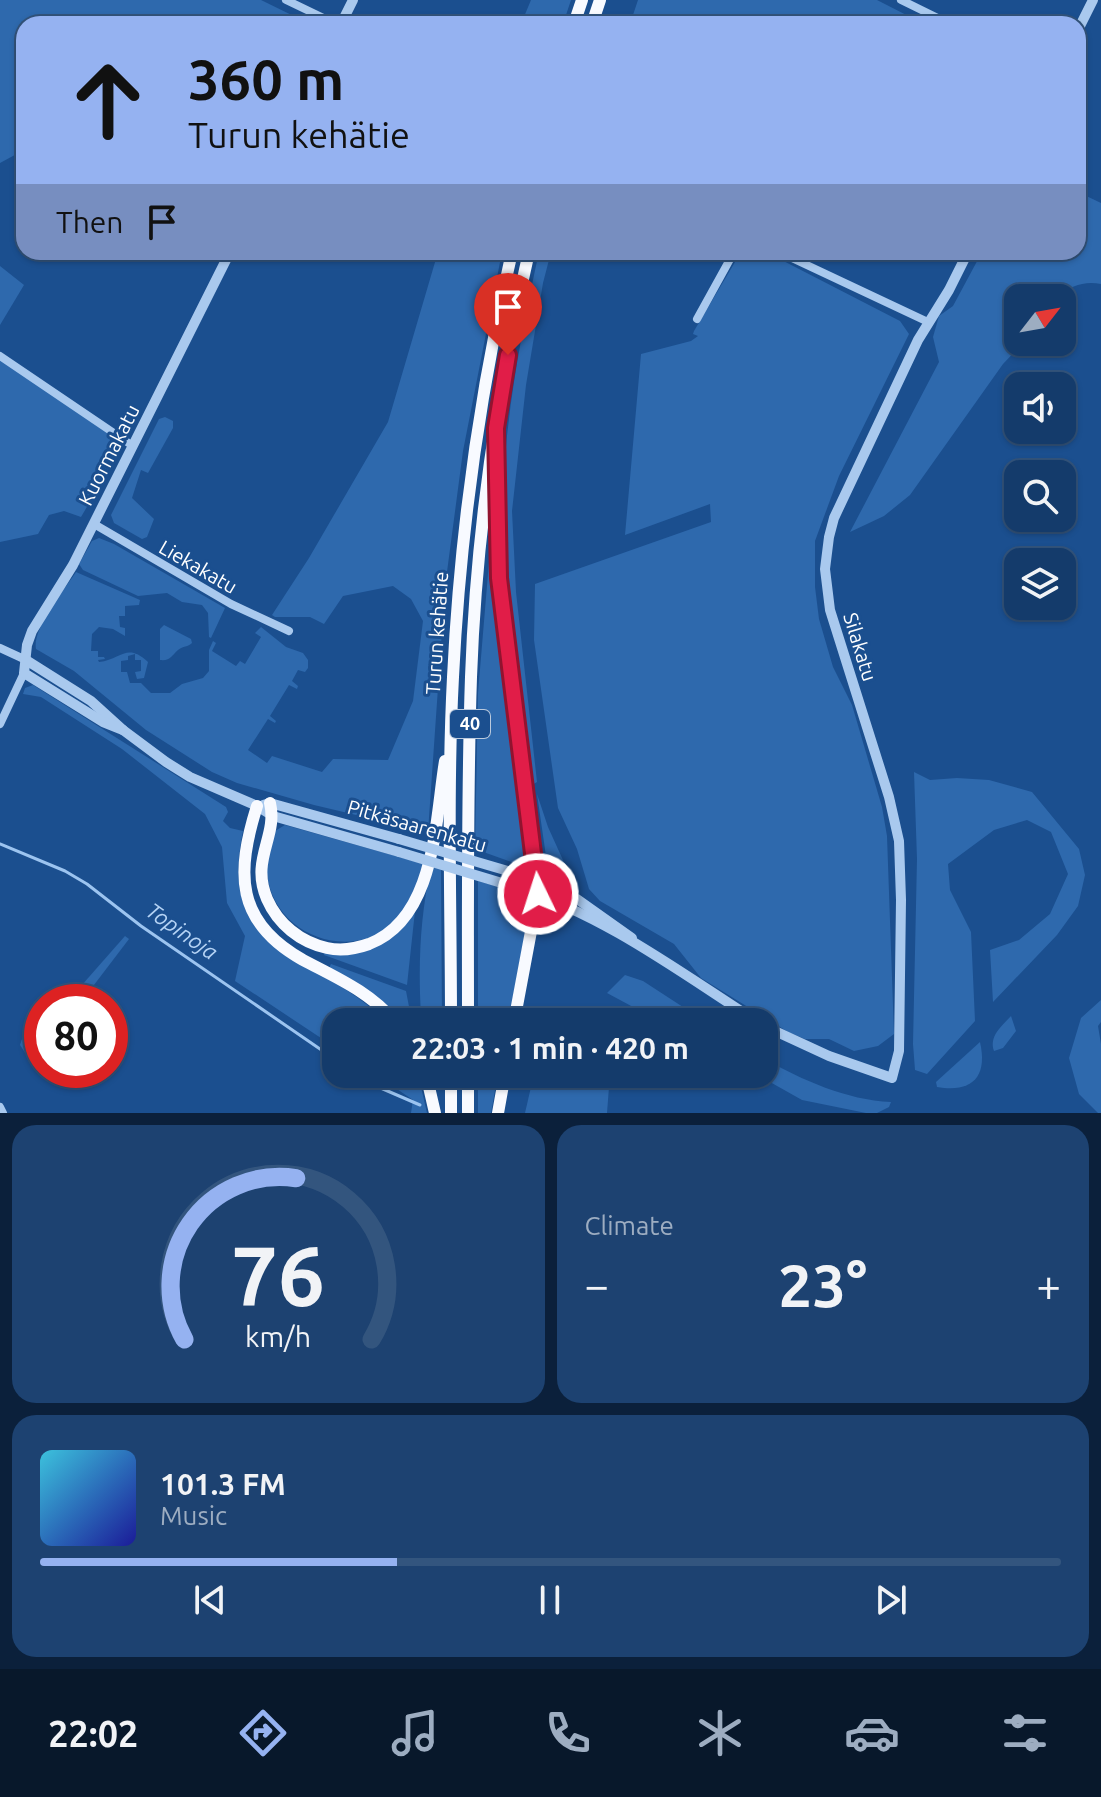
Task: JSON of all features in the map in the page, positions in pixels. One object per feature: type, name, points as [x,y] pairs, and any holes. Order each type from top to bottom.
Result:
[{"type":"highway","name":"Turun kehätie","points":[[451,1008],[451,722],[460,580],[470,484],[489,363],[510,260]]},
{"type":"highway","name":"Turun kehätie","points":[[468,1008],[471,675],[477,579],[496,428],[527,260]]},
{"type":"highway","points":[[496,428],[499,578],[537,887],[516,1008]]},
{"type":"highway","points":[[267,809],[261,873],[267,899],[279,920],[308,941],[329,948],[353,949],[379,940],[398,925],[421,892],[451,722]]},
{"type":"highway","points":[[267,809],[250,829],[243,869],[249,900],[260,923],[277,943],[358,989],[382,1008]]},
{"type":"highway","points":[[429,1088],[435,1113]]},
{"type":"highway","points":[[451,1088],[451,1113]]},
{"type":"highway","points":[[468,1088],[468,1113]]},
{"type":"highway","points":[[498,1113],[502,1088]]},
{"type":"street","points":[[286,0],[321,16]]},
{"type":"street","points":[[901,0],[934,16]]},
{"type":"street","name":"Kuormakatu","points":[[24,673],[32,631],[73,565],[226,260]]},
{"type":"street","points":[[697,319],[730,260]]},
{"type":"street","points":[[796,260],[928,322]]},
{"type":"street","name":"Silakatu","points":[[778,1032],[829,1056],[892,1078],[899,1051],[899,841],[889,797],[839,643],[827,597],[825,569],[834,518],[928,322],[964,260]]},
{"type":"street","points":[[0,356],[133,446]]},
{"type":"street","name":"Liekakatu","points":[[94,524],[231,604],[289,631]]},
{"type":"street","points":[[0,648],[26,660]]},
{"type":"street","name":"Pitkäsaarenkatu","points":[[26,660],[91,701],[123,730],[190,777],[267,809],[399,852],[518,888],[537,887]]},
{"type":"street","points":[[0,724],[24,673]]},
{"type":"street","name":"Pitkäsaarenkatu","points":[[24,673],[103,722],[123,730]]},
{"type":"street","name":"Pitkäsaarenkatu","points":[[267,809],[399,839],[518,874],[558,902],[642,947],[736,1008]]},
{"type":"street","points":[[0,1107],[3,1113]]},
{"type":"shaded area","points":[[0,0],[261,0],[294,16],[16,16],[16,154],[0,163]]},
{"type":"shaded area","points":[[531,0],[571,0],[566,16],[524,16]]},
{"type":"shaded area","points":[[638,0],[877,0],[908,16],[633,16]]},
{"type":"shaded area","points":[[1086,196],[1101,203],[1101,284],[1004,284],[1004,356],[1011,356],[910,495],[884,516],[850,532],[939,362],[933,337],[939,316],[953,306],[978,260],[1086,260]]},
{"type":"shaded area","points":[[436,260],[500,260],[463,451],[445,587],[428,832],[314,805],[237,783],[212,772],[146,730],[74,671],[36,649],[39,631],[76,572],[140,600],[139,605],[125,606],[125,616],[119,616],[125,636],[113,629],[99,627],[92,634],[91,651],[98,651],[98,657],[104,657],[99,662],[129,652],[135,653],[141,656],[148,662],[144,678],[137,679],[135,672],[141,671],[141,660],[135,660],[135,654],[121,661],[121,672],[127,672],[130,683],[141,683],[151,693],[170,693],[182,684],[203,678],[209,671],[209,650],[213,641],[216,643],[212,651],[236,666],[240,661],[245,664],[261,637],[255,633],[261,627],[286,647],[303,653],[308,660],[308,668],[305,672],[298,670],[292,681],[298,686],[297,689],[289,685],[270,716],[275,723],[268,719],[248,750],[267,763],[272,756],[322,772],[333,759],[388,760],[413,701],[423,621],[411,599],[393,586],[343,596],[324,624],[310,617],[272,615],[388,422]]},
{"type":"shaded area","points":[[537,260],[549,260],[526,385],[512,511],[516,592],[537,782],[532,785],[506,619],[502,551],[506,451],[525,318]]},
{"type":"shaded area","points":[[736,260],[782,260],[900,321],[909,334],[839,476],[815,541],[819,619],[833,667],[852,705],[882,807],[887,836],[894,1034],[878,1046],[854,1051],[829,1039],[805,1039],[778,1026],[778,1008],[749,1008],[701,978],[674,944],[600,901],[589,889],[577,849],[558,808],[534,640],[535,584],[711,522],[710,504],[625,535],[641,354],[691,341],[698,336],[693,334]]},
{"type":"shaded area","points":[[0,266],[24,285],[0,325]]},
{"type":"shaded area","points":[[0,355],[126,440],[81,517],[64,511],[49,515],[38,534],[0,542]]},
{"type":"shaded area","points":[[165,417],[173,421],[173,428],[148,473],[141,470],[132,498],[154,519],[147,537],[142,539],[114,523],[111,515],[159,419]]},
{"type":"shaded area","points":[[492,526],[499,625],[528,846],[527,856],[520,865],[475,849],[478,693]]},
{"type":"shaded area","points":[[99,538],[225,608],[211,638],[208,613],[202,605],[182,602],[167,593],[138,596],[83,570],[79,564],[92,541]]},
{"type":"shaded area","points":[[164,625],[191,639],[192,643],[169,659],[160,660],[160,629]]},
{"type":"shaded area","points":[[33,685],[226,807],[228,812],[223,821],[230,828],[243,831],[239,874],[244,907],[258,931],[279,950],[370,1008],[322,1008],[322,1039],[235,981],[245,936],[227,903],[222,847],[205,814],[122,749],[41,697],[23,694],[25,688]]},
{"type":"shaded area","points":[[914,772],[930,780],[989,780],[1032,792],[1079,849],[1085,875],[1078,906],[1057,935],[993,1002],[990,950],[1019,940],[1050,914],[1068,874],[1051,832],[1027,820],[994,830],[948,864],[950,890],[971,932],[975,1021],[927,1074],[915,1070],[913,1044],[917,859]]},
{"type":"shaded area","points":[[537,794],[567,869],[568,884],[556,879],[548,870]]},
{"type":"shaded area","points":[[285,825],[424,864],[406,907],[388,928],[370,937],[350,941],[312,935],[295,925],[272,893],[267,873],[275,831]]},
{"type":"shaded area","points":[[431,867],[441,869],[442,1008],[421,1008],[424,904]]},
{"type":"shaded area","points":[[478,881],[532,897],[511,1008],[478,1008]]},
{"type":"shaded area","points":[[415,911],[407,985],[324,955],[325,952],[365,948],[387,940],[406,924]]},
{"type":"shaded area","points":[[125,936],[129,939],[95,984],[83,984]]},
{"type":"shaded area","points":[[331,964],[406,991],[409,1008],[389,1008],[329,968]]},
{"type":"shaded area","points":[[625,975],[643,981],[684,1008],[635,1008],[607,993]]},
{"type":"shaded area","points":[[1101,1000],[1101,1022],[1098,1026],[1101,1113],[1098,1113],[1079,1094],[1069,1058],[1081,1018]]},
{"type":"shaded area","points":[[1011,1016],[1016,1031],[1003,1048],[994,1051],[995,1036]]},
{"type":"shaded area","points":[[980,1042],[982,1065],[975,1080],[960,1087],[937,1087],[936,1082]]},
{"type":"shaded area","points":[[778,1066],[825,1088],[891,1102],[889,1107],[877,1113],[866,1113],[802,1100],[778,1086]]},
{"type":"shaded area","points":[[395,1088],[421,1088],[427,1113],[411,1113],[413,1100]]},
{"type":"shaded area","points":[[478,1088],[495,1088],[491,1113],[478,1113]]},
{"type":"shaded area","points":[[531,1088],[609,1088],[607,1113],[525,1113]]},
{"type":"waterway","name":"Topinoja","points":[[0,844],[65,871],[87,884],[141,926],[322,1050]]},
{"type":"waterway","name":"Topinoja","points":[[381,1088],[420,1105]]},
{"type":"route","points":[[508,355],[496,428],[499,578],[538,894]]}]
